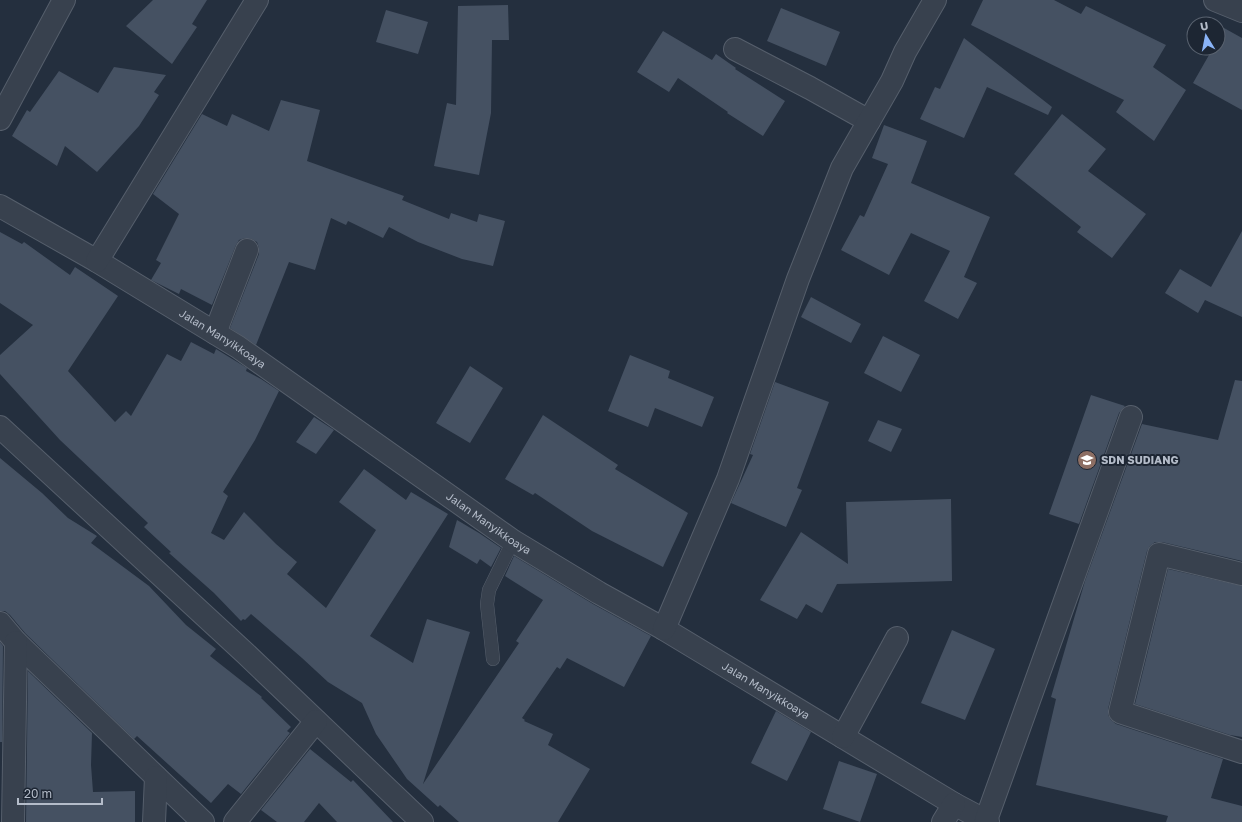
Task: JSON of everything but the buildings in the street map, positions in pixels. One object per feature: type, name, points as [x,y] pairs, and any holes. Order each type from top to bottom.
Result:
[{"type":"street","points":[[0,119],[64,0]]},
{"type":"street","points":[[97,261],[257,0]]},
{"type":"street","points":[[664,630],[728,479],[798,279],[842,168],[892,81],[909,45],[935,0]]},
{"type":"street","points":[[1215,0],[1242,11]]},
{"type":"street","points":[[735,49],[869,121]]},
{"type":"street","name":"Jalan Manyikkoaya","points":[[0,206],[97,261],[238,347],[513,541],[843,737],[948,813],[987,821]]},
{"type":"street","points":[[215,333],[247,250]]},
{"type":"street","points":[[987,821],[1131,417]]},
{"type":"street","points":[[0,427],[234,642],[422,822]]},
{"type":"street","points":[[1242,574],[1159,554],[1120,712],[1242,752]]},
{"type":"street","points":[[0,623],[16,642],[203,822]]},
{"type":"street","points":[[843,737],[897,638]]},
{"type":"street","points":[[13,822],[16,642]]},
{"type":"street","points":[[235,822],[316,721]]},
{"type":"street","points":[[154,822],[156,777]]},
{"type":"lane","points":[[493,659],[487,604],[489,590],[513,541]]},
{"type":"place","name":"SDN SUDIANG","points":[[1087,460]]}]
